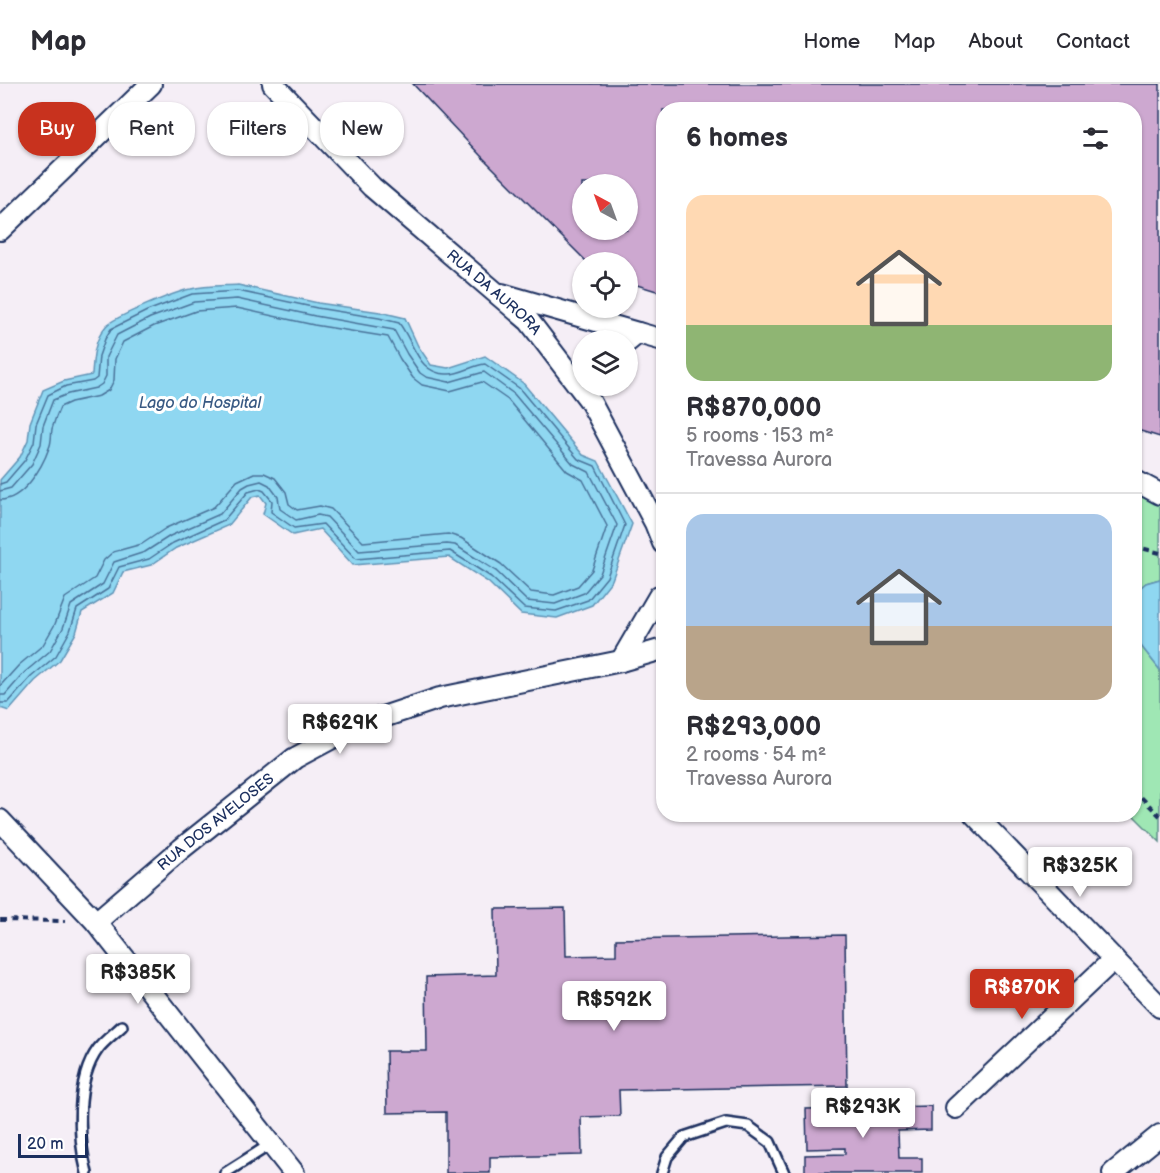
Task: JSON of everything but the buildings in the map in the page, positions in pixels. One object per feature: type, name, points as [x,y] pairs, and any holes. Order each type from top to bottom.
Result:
[{"type":"street","points":[[0,230],[151,84]]},
{"type":"street","name":"RUA DA AURORA","points":[[273,84],[372,187],[529,321],[572,369]]},
{"type":"street","points":[[495,292],[608,330]]},
{"type":"street","points":[[638,338],[656,340]]},
{"type":"street","name":"RUA DA AURORA","points":[[595,396],[656,524]]},
{"type":"street","points":[[1142,484],[1160,494]]},
{"type":"street","points":[[621,660],[656,607]]},
{"type":"street","name":"RUA DOS AVELOSES","points":[[96,922],[181,849],[294,758],[353,728],[441,698],[656,651]]},
{"type":"street","points":[[0,820],[96,922],[294,1173]]},
{"type":"street","points":[[982,822],[1160,1007]]},
{"type":"street","points":[[956,1108],[1114,960]]},
{"type":"street","points":[[1113,1173],[1160,1135]]},
{"type":"lane","points":[[87,1173],[82,1152],[79,1117],[86,1075],[98,1049],[122,1026]]},
{"type":"lane","points":[[662,1173],[667,1157],[684,1137],[726,1123],[748,1125],[770,1142],[784,1173]]},
{"type":"lane","points":[[225,1173],[271,1144]]},
{"type":"path","points":[[1142,548],[1160,553]]},
{"type":"path","points":[[1142,798],[1160,816]]},
{"type":"path","points":[[0,920],[96,922]]},
{"type":"green space","points":[[1142,490],[1160,499],[1160,579],[1142,586]]},
{"type":"green space","points":[[1142,647],[1160,670],[1160,842],[1140,822],[1142,822]]},
{"type":"water","name":"Lago do Hospital","points":[[238,285],[318,303],[405,318],[418,346],[431,365],[448,368],[485,356],[523,383],[583,455],[598,461],[632,524],[612,580],[592,605],[557,618],[521,614],[488,582],[449,557],[353,565],[320,529],[293,535],[263,514],[266,503],[260,495],[252,497],[229,525],[176,548],[151,565],[123,572],[113,593],[82,612],[76,633],[60,660],[35,681],[9,711],[0,708],[0,480],[20,457],[28,440],[30,423],[43,390],[64,381],[92,375],[99,337],[111,322],[146,305],[184,291],[203,287]]},
{"type":"water","points":[[1160,579],[1160,670],[1142,647],[1142,586]]}]
